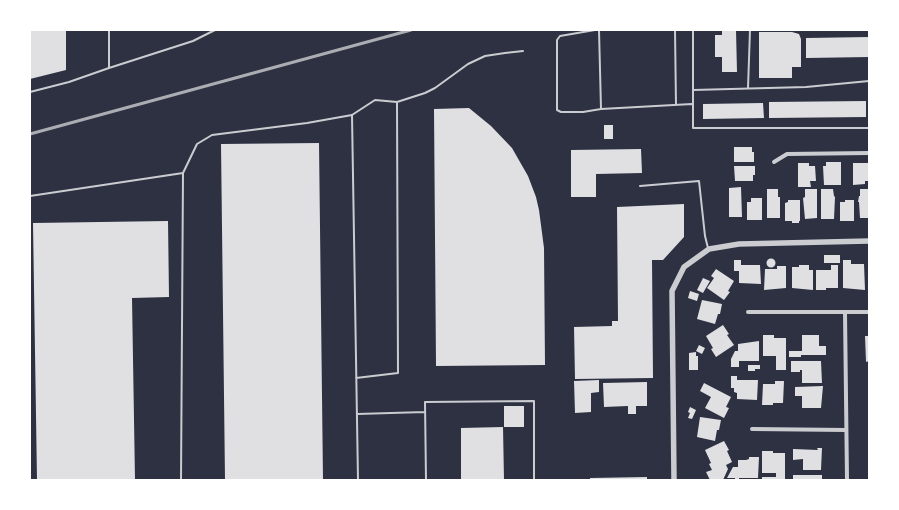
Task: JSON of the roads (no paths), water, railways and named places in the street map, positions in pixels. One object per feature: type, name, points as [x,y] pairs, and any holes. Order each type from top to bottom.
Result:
[{"type":"street","points":[[774,162],[788,154],[869,153]]},
{"type":"street","points":[[674,480],[672,291],[684,267],[709,249],[739,244],[869,241]]},
{"type":"street","points":[[748,312],[869,312]]},
{"type":"street","points":[[845,312],[847,480]]},
{"type":"street","points":[[752,429],[846,430]]},
{"type":"lane","points":[[109,30],[109,68]]},
{"type":"lane","points":[[30,92],[69,82],[193,41],[215,30]]},
{"type":"lane","points":[[596,30],[560,36],[557,40],[557,110],[561,112],[693,104]]},
{"type":"lane","points":[[599,30],[601,109]]},
{"type":"lane","points":[[675,30],[676,105]]},
{"type":"lane","points":[[693,30],[693,128],[869,128]]},
{"type":"lane","points":[[748,88],[750,30]]},
{"type":"lane","points":[[181,480],[183,173],[197,144],[212,134],[308,124],[352,115],[375,100],[397,102],[425,93],[435,88],[468,64],[485,56],[523,52]]},
{"type":"lane","points":[[693,90],[806,87],[869,81]]},
{"type":"lane","points":[[356,378],[398,373],[397,102]]},
{"type":"lane","points":[[352,115],[358,480]]},
{"type":"lane","points":[[30,196],[183,173]]},
{"type":"lane","points":[[640,186],[699,181],[705,236],[709,249]]},
{"type":"lane","points":[[426,480],[425,402],[534,401],[534,480]]},
{"type":"lane","points":[[357,414],[425,412]]},
{"type":"railway","points":[[30,134],[411,30]]}]
